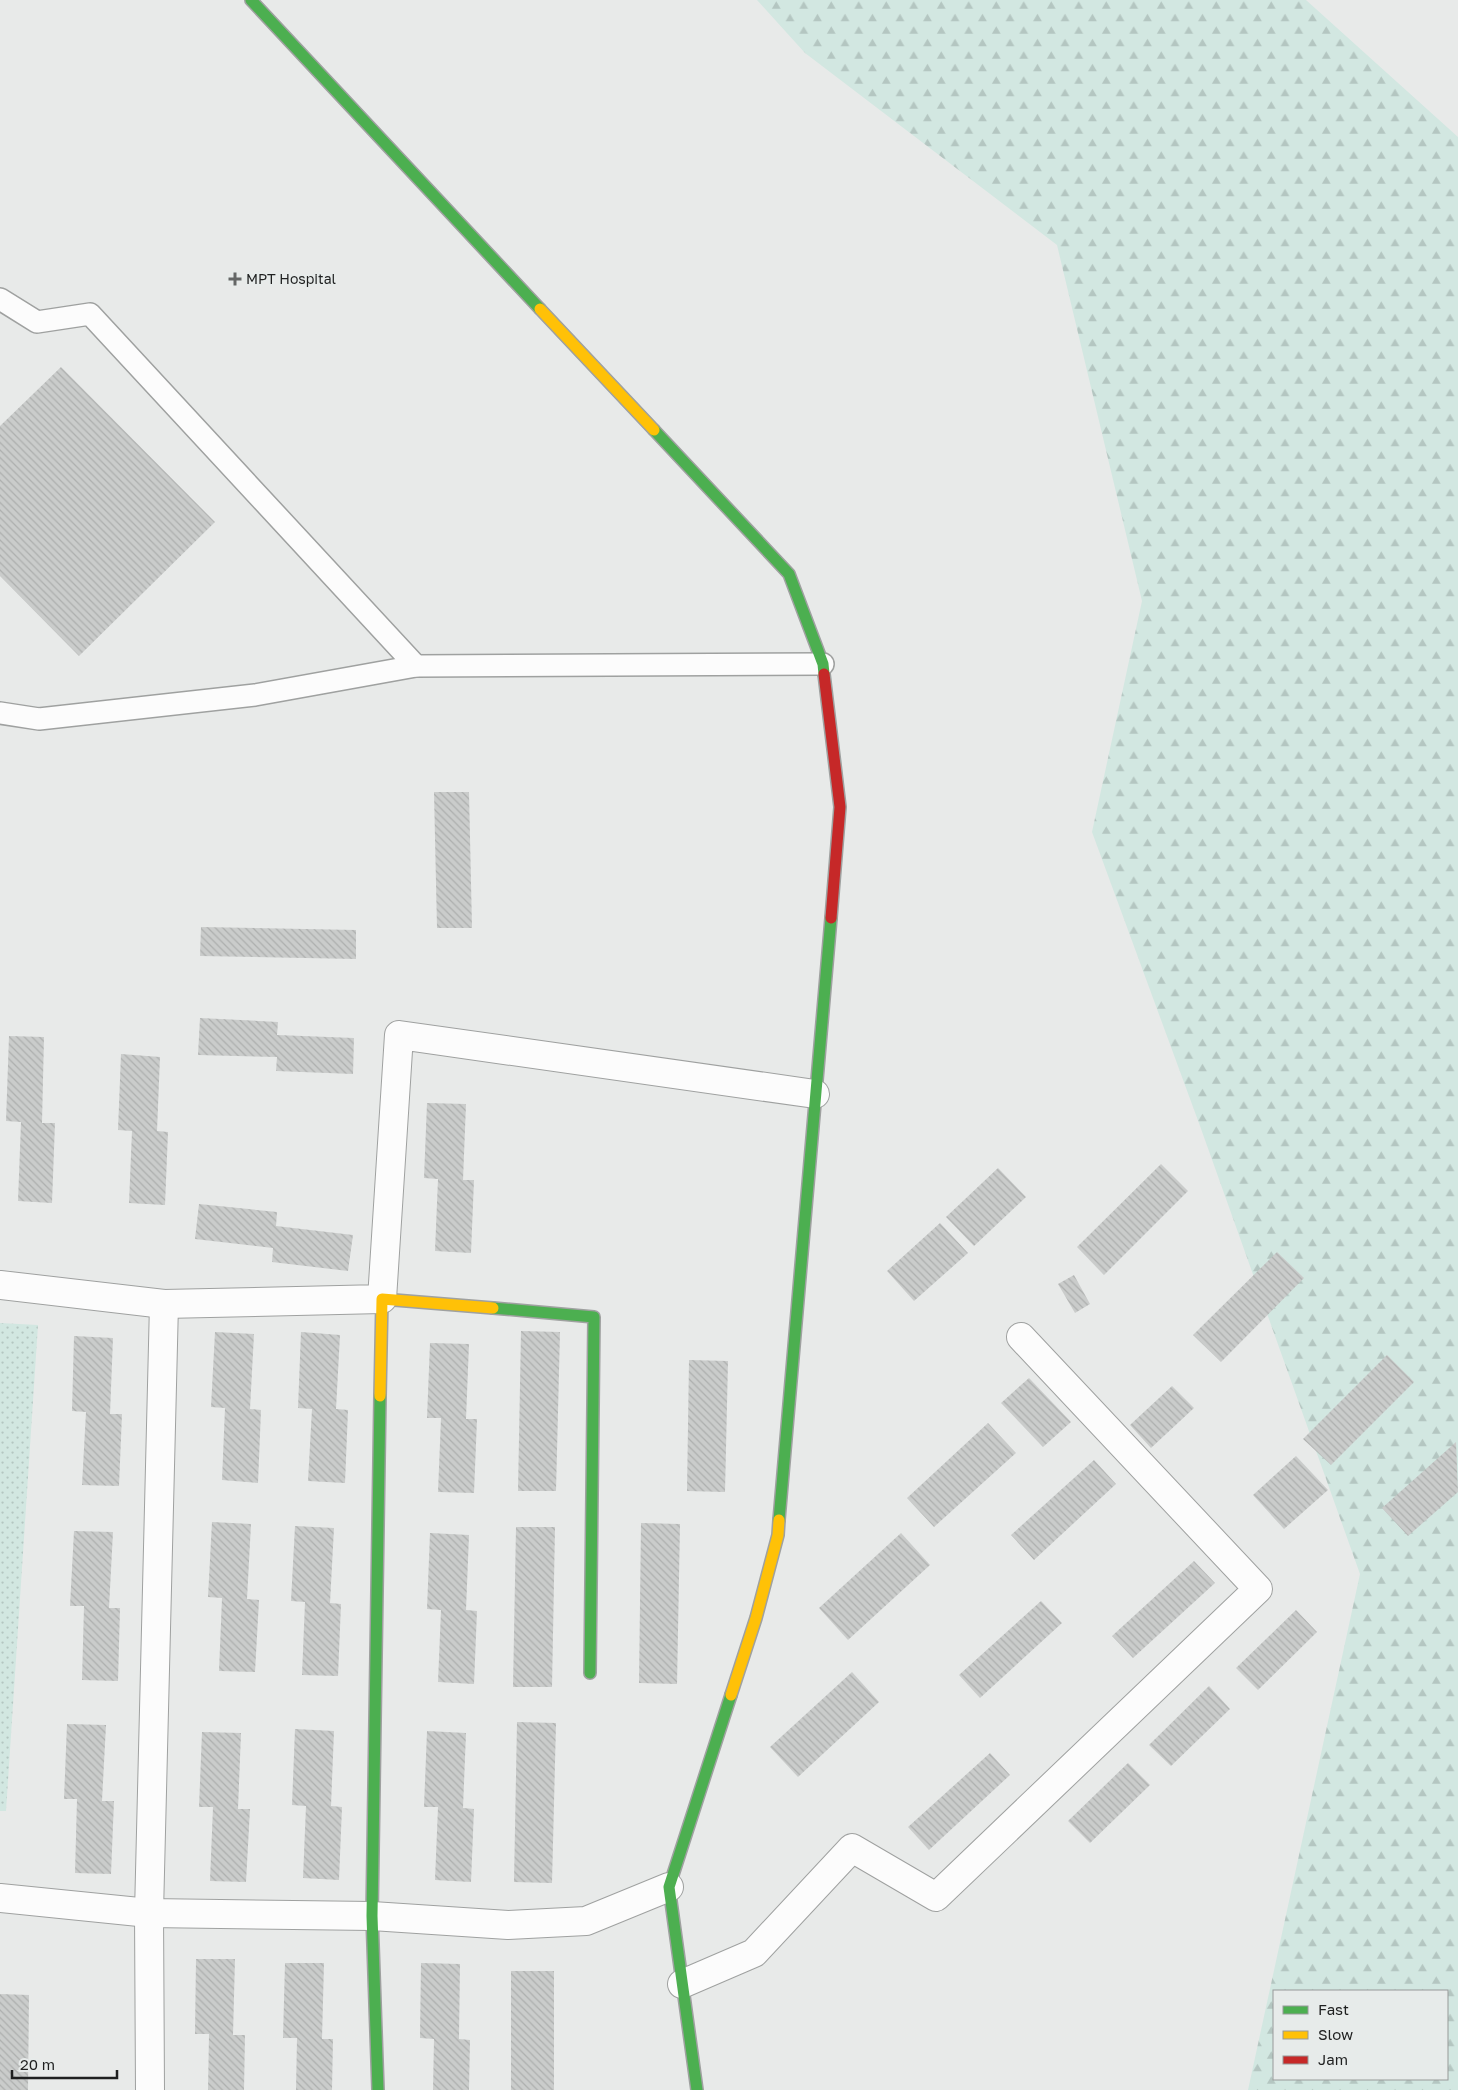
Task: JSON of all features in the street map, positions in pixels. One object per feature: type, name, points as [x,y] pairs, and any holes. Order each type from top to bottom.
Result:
[{"type":"street","points":[[251,0],[789,574],[823,664],[840,806],[778,1535],[756,1618],[669,1887],[697,2090]]},
{"type":"street","points":[[378,2090],[372,1916],[382,1299],[399,1035],[815,1094]]},
{"type":"street","points":[[0,1284],[164,1304],[382,1299],[594,1318],[590,1673]]},
{"type":"street","points":[[150,2090],[149,1913],[164,1304]]},
{"type":"street","points":[[682,1984],[754,1953],[852,1848],[936,1898],[1258,1588],[1021,1337]]},
{"type":"street","points":[[0,1898],[149,1913],[372,1916],[508,1925],[586,1921],[669,1887]]},
{"type":"lane","points":[[0,299],[38,322],[90,314],[416,666]]},
{"type":"lane","points":[[0,713],[40,719],[255,694],[416,666],[823,664]]},
{"type":"green space","points":[[757,0],[1306,0],[1458,137],[1458,2090],[1248,2090],[1360,1574],[1200,1126],[1092,832],[1142,601],[1057,245],[805,53]]},
{"type":"green space","points":[[0,1323],[38,1325],[6,1811],[0,1811]]},
{"type":"building","points":[[61,367],[215,522],[79,656],[0,576],[0,426]]},
{"type":"building","points":[[434,792],[469,792],[472,928],[437,928]]},
{"type":"building","points":[[201,927],[356,930],[356,959],[200,956]]},
{"type":"building","points":[[200,1018],[278,1022],[277,1035],[354,1038],[353,1074],[276,1071],[277,1057],[198,1055]]},
{"type":"building","points":[[9,1036],[44,1037],[42,1123],[55,1123],[52,1203],[18,1201],[21,1122],[6,1121]]},
{"type":"building","points":[[121,1054],[160,1057],[157,1131],[168,1132],[165,1205],[129,1203],[132,1131],[118,1130]]},
{"type":"building","points":[[427,1103],[466,1104],[463,1180],[474,1180],[471,1253],[435,1251],[438,1179],[424,1178]]},
{"type":"building","points":[[1161,1164],[1188,1191],[1104,1275],[1077,1247]]},
{"type":"building","points":[[998,1168],[1026,1197],[974,1246],[946,1217]]},
{"type":"building","points":[[199,1204],[277,1212],[276,1226],[353,1235],[348,1271],[272,1262],[273,1248],[195,1239]]},
{"type":"building","points":[[940,1223],[968,1253],[914,1301],[887,1271]]},
{"type":"building","points":[[1277,1252],[1304,1278],[1221,1362],[1193,1335]]},
{"type":"building","points":[[1074,1275],[1090,1304],[1075,1313],[1058,1284]]},
{"type":"building","points":[[521,1331],[560,1332],[556,1491],[518,1491]]},
{"type":"building","points":[[215,1332],[254,1334],[250,1409],[261,1410],[258,1483],[222,1480],[225,1408],[211,1407]]},
{"type":"building","points":[[301,1332],[340,1335],[336,1409],[348,1410],[345,1483],[308,1481],[312,1409],[298,1408]]},
{"type":"building","points":[[74,1336],[113,1338],[110,1414],[122,1414],[119,1486],[82,1485],[86,1412],[72,1411]]},
{"type":"building","points":[[430,1343],[469,1344],[466,1419],[477,1419],[474,1493],[438,1492],[441,1418],[427,1418]]},
{"type":"building","points":[[1387,1355],[1414,1382],[1331,1465],[1303,1439]]},
{"type":"building","points":[[689,1360],[728,1361],[725,1492],[687,1491]]},
{"type":"building","points":[[1029,1378],[1071,1422],[1043,1447],[1001,1403]]},
{"type":"building","points":[[1172,1386],[1194,1408],[1151,1448],[1130,1425]]},
{"type":"building","points":[[988,1423],[1016,1453],[934,1527],[907,1498]]},
{"type":"building","points":[[1456,1442],[1458,1492],[1408,1536],[1382,1508]]},
{"type":"building","points":[[1296,1456],[1328,1490],[1284,1529],[1253,1495]]},
{"type":"building","points":[[1094,1460],[1116,1484],[1034,1560],[1011,1535]]},
{"type":"building","points":[[212,1522],[251,1524],[247,1599],[259,1600],[255,1672],[219,1671],[222,1598],[208,1597]]},
{"type":"building","points":[[641,1523],[680,1524],[677,1684],[639,1683]]},
{"type":"building","points":[[295,1526],[334,1528],[330,1603],[341,1604],[338,1676],[302,1675],[305,1602],[291,1601]]},
{"type":"building","points":[[516,1527],[555,1527],[552,1687],[513,1687]]},
{"type":"building","points":[[74,1531],[113,1532],[109,1608],[120,1608],[118,1681],[82,1680],[84,1606],[70,1606]]},
{"type":"building","points":[[430,1533],[469,1535],[466,1610],[477,1611],[474,1684],[438,1682],[441,1610],[427,1609]]},
{"type":"building","points":[[901,1533],[930,1565],[848,1640],[819,1608]]},
{"type":"building","points":[[1194,1561],[1215,1583],[1133,1658],[1112,1636]]},
{"type":"building","points":[[1041,1601],[1062,1623],[980,1698],[959,1675]]},
{"type":"building","points":[[1296,1610],[1317,1632],[1258,1690],[1236,1668]]},
{"type":"building","points":[[852,1672],[879,1702],[798,1777],[770,1747]]},
{"type":"building","points":[[1209,1686],[1230,1709],[1171,1766],[1149,1745]]},
{"type":"building","points":[[517,1722],[556,1723],[552,1883],[514,1882]]},
{"type":"building","points":[[67,1724],[106,1725],[102,1801],[114,1801],[111,1874],[75,1873],[77,1799],[64,1799]]},
{"type":"building","points":[[295,1729],[334,1731],[331,1806],[342,1807],[339,1880],[303,1878],[306,1806],[292,1805]]},
{"type":"building","points":[[427,1731],[466,1733],[463,1808],[474,1809],[471,1882],[435,1880],[438,1807],[424,1807]]},
{"type":"building","points":[[202,1732],[241,1733],[238,1809],[250,1809],[246,1882],[210,1881],[213,1807],[199,1807]]},
{"type":"building","points":[[990,1753],[1010,1775],[929,1850],[908,1827]]},
{"type":"building","points":[[1128,1763],[1150,1785],[1090,1843],[1068,1821]]},
{"type":"building","points":[[196,1959],[235,1959],[233,2035],[245,2035],[244,2090],[208,2090],[209,2034],[195,2034]]},
{"type":"building","points":[[285,1963],[324,1963],[322,2039],[333,2039],[332,2090],[296,2090],[297,2038],[283,2038]]},
{"type":"building","points":[[421,1963],[460,1964],[459,2039],[470,2040],[469,2090],[433,2090],[434,2039],[420,2038]]},
{"type":"building","points":[[511,1971],[554,1971],[554,2090],[511,2090]]},
{"type":"building","points":[[0,1994],[29,1995],[28,2090],[0,2090]]},
{"type":"traffic: fast","points":[[251,0],[540,309]]},
{"type":"traffic: fast","points":[[654,430],[789,574],[823,664],[824,674]]},
{"type":"traffic: fast","points":[[779,1520],[831,918]]},
{"type":"traffic: fast","points":[[493,1308],[594,1317],[590,1673]]},
{"type":"traffic: fast","points":[[378,2090],[372,1916],[380,1396]]},
{"type":"traffic: fast","points":[[697,2090],[669,1887],[731,1695]]},
{"type":"traffic: slow","points":[[540,309],[654,430]]},
{"type":"traffic: slow","points":[[380,1396],[382,1299],[493,1308]]},
{"type":"traffic: slow","points":[[731,1695],[756,1618],[778,1535],[779,1520]]},
{"type":"traffic: jam","points":[[824,674],[840,807],[831,918]]},
{"type":"place","name":"MPT Hospital","points":[[235,279]]}]
